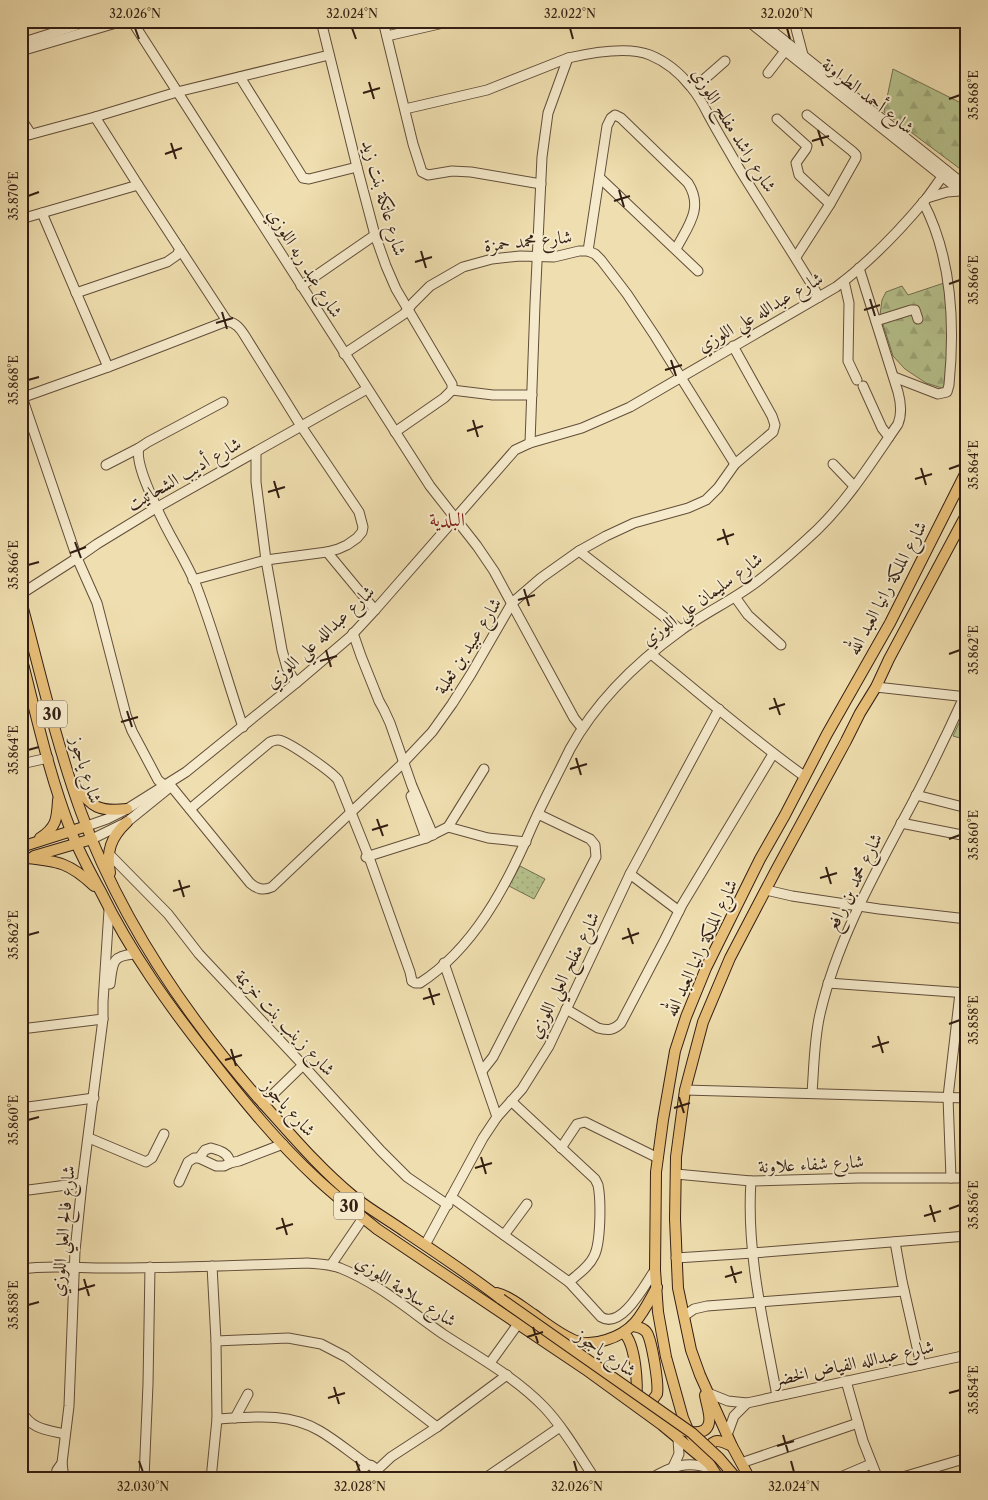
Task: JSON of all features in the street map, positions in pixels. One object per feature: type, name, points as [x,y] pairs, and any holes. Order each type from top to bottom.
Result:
[{"type":"main road","name":"شارع الملكة رانيا العبد الله","points":[[719,1479],[689,1432],[671,1378],[658,1312],[655,1270],[655,1190],[663,1120],[675,1051],[686,1017],[706,968],[760,859],[854,685],[890,623],[967,470]]},
{"type":"main road","name":"شارع الملكة رانيا العبد الله","points":[[750,1479],[740,1463],[700,1375],[691,1350],[678,1288],[676,1174],[678,1135],[685,1090],[703,1022],[730,958],[876,687],[967,512]]},
{"type":"main road","name":"شارع ياجوز","points":[[21,601],[68,774],[86,826],[112,884],[145,945],[180,1000],[207,1036],[263,1104],[319,1164],[354,1196],[692,1433],[719,1458],[737,1479]]},
{"type":"main road","name":"شارع ياجوز","points":[[21,656],[59,796],[76,844],[134,954],[198,1044],[236,1092],[316,1178],[364,1218],[640,1408],[708,1463]]},
{"type":"main road","points":[[68,774],[78,790],[92,804],[110,811],[127,809]]},
{"type":"main road","points":[[26,846],[49,832],[54,826],[57,818],[59,796]]},
{"type":"main road","points":[[112,884],[109,865],[111,842],[117,832],[127,822]]},
{"type":"main road","points":[[26,846],[86,826]]},
{"type":"main road","points":[[24,859],[92,839]]},
{"type":"main road","points":[[24,859],[56,862],[66,865],[82,875],[101,893]]},
{"type":"main road","points":[[497,1296],[500,1294],[515,1302],[555,1329],[581,1342],[590,1343],[599,1342],[624,1333],[633,1326],[656,1286]]},
{"type":"main road","points":[[624,1333],[628,1339],[635,1366],[640,1408],[656,1397],[657,1384],[648,1335],[643,1329],[633,1326]]},
{"type":"main road","points":[[662,1425],[689,1432],[702,1431],[708,1427],[710,1423],[700,1375]]},
{"type":"main road","points":[[708,1463],[708,1446],[720,1441],[732,1446]]},
{"type":"street","points":[[21,43],[90,21]]},
{"type":"street","points":[[21,51],[123,21]]},
{"type":"street","name":"شارع عبد ربه اللوزي","points":[[132,21],[430,486],[483,554],[512,603],[569,710],[577,724],[582,728]]},
{"type":"street","name":"شارع عاتكة بنت زيد","points":[[321,21],[357,166],[386,266],[408,309],[448,376],[452,384],[452,390]]},
{"type":"street","points":[[383,21],[413,144],[420,168],[424,174],[461,171],[540,184]]},
{"type":"street","points":[[387,36],[452,21]]},
{"type":"street","name":"شارع أحمد الطراونة","points":[[748,21],[785,46],[965,191]]},
{"type":"street","name":"شارع أحمد الطراونة","points":[[760,21],[785,46],[803,56],[944,174]]},
{"type":"street","points":[[768,73],[785,46],[794,25]]},
{"type":"street","points":[[794,25],[803,56]]},
{"type":"street","name":"شارع راشد مفلح اللوزي","points":[[405,109],[487,90],[568,58],[610,52],[635,51],[648,54],[669,64],[693,89],[739,168],[796,257],[819,297]]},
{"type":"street","points":[[21,137],[177,92],[329,55]]},
{"type":"street","points":[[530,443],[540,184],[544,142],[548,113],[568,58]]},
{"type":"street","points":[[693,89],[725,60]]},
{"type":"street","points":[[240,77],[303,178],[309,180],[357,166]]},
{"type":"street","points":[[796,257],[830,204],[855,161],[856,155],[808,115]]},
{"type":"street","points":[[588,251],[608,126],[612,116],[617,116],[688,183],[692,190],[695,201],[694,212],[676,249]]},
{"type":"street","points":[[95,117],[227,321]]},
{"type":"street","points":[[21,119],[31,134]]},
{"type":"street","points":[[777,119],[807,146],[796,163],[798,173],[830,204]]},
{"type":"street","name":"شارع عبدالله علي اللوزي","points":[[92,839],[127,822],[168,786],[243,728],[353,633],[514,452],[530,443],[582,428],[630,407],[844,281],[895,233],[925,200],[944,174]]},
{"type":"street","points":[[600,178],[698,271]]},
{"type":"street","points":[[21,218],[138,185]]},
{"type":"street","points":[[894,377],[938,394],[947,392],[949,385],[951,321],[948,286],[938,240],[925,200],[947,192],[965,191]]},
{"type":"street","points":[[42,213],[108,366]]},
{"type":"street","points":[[301,286],[376,236]]},
{"type":"street","points":[[76,293],[168,262],[177,255],[180,249]]},
{"type":"street","name":"شارع محمد حمزة","points":[[344,354],[404,314],[430,286],[463,267],[484,260],[520,256],[554,257],[579,251],[588,251],[595,254],[601,260],[627,294],[735,464]]},
{"type":"street","name":"شارع سليمان علي اللوزي","points":[[366,854],[408,973],[412,981],[420,983],[460,948],[490,911],[582,728],[631,672],[651,654],[681,630],[762,578],[818,529],[862,477],[898,424],[901,414],[900,401],[894,377],[858,268]]},
{"type":"street","points":[[844,281],[849,304],[848,361],[882,428],[889,437]]},
{"type":"street","points":[[876,321],[911,310],[915,310],[918,319]]},
{"type":"street","points":[[193,580],[266,560],[327,552],[347,545],[357,538],[362,532],[363,527],[362,519],[354,504],[301,426],[238,326],[227,321],[22,396],[77,558],[97,603],[118,688],[132,731],[158,780],[168,786],[190,809],[270,742],[278,740],[310,758],[336,777],[366,854],[430,836],[448,827],[484,769]]},
{"type":"street","name":"شارع عبيد بن ثعلبة","points":[[190,809],[250,883],[263,890],[276,884],[402,764],[432,732],[487,649],[512,603],[541,578],[579,551],[606,536],[634,523],[688,508],[706,500],[718,488],[735,464],[773,432],[775,426],[772,416],[733,346]]},
{"type":"street","name":"شارع أديب الشحاتيت","points":[[21,594],[156,508],[367,389]]},
{"type":"street","points":[[395,432],[444,398],[452,390],[493,395],[532,395]]},
{"type":"street","points":[[106,465],[223,402]]},
{"type":"street","points":[[140,448],[138,457],[156,508],[193,580],[223,663],[243,728]]},
{"type":"street","points":[[256,452],[256,490],[266,560],[282,650],[287,668],[296,683]]},
{"type":"street","points":[[833,464],[854,486]]},
{"type":"street","points":[[579,551],[681,630]]},
{"type":"street","points":[[327,552],[375,610]]},
{"type":"street","points":[[735,597],[748,615],[781,645]]},
{"type":"street","points":[[353,633],[379,701],[382,718],[430,836]]},
{"type":"street","points":[[651,654],[773,754],[804,776]]},
{"type":"street","points":[[876,687],[965,697]]},
{"type":"street","name":"شارع محمد بن رافع","points":[[812,1093],[814,1050],[819,1016],[828,983],[843,942],[882,858],[942,746],[965,697]]},
{"type":"street","name":"شارع مفلح العلي اللوزي","points":[[425,1245],[483,1138],[497,1117],[522,1089],[549,1046],[630,874],[719,709]]},
{"type":"street","points":[[566,1009],[598,1028],[610,1030],[616,1028],[621,1023],[679,911],[713,851],[773,754]]},
{"type":"street","points":[[21,764],[48,758]]},
{"type":"street","name":"شارع عبدالله علي اللوزي","points":[[86,826],[107,819],[168,786]]},
{"type":"street","points":[[916,796],[967,808]]},
{"type":"street","points":[[482,1071],[497,1050],[596,857],[595,845],[590,840],[538,814]]},
{"type":"street","points":[[901,823],[967,836]]},
{"type":"street","points":[[448,827],[488,838],[526,842]]},
{"type":"street","name":"شارع زينب بنت خزيمة","points":[[109,854],[168,914],[199,954],[394,1165],[408,1177],[504,1235],[569,1282],[601,1317],[610,1320],[616,1318],[632,1304],[655,1270]]},
{"type":"street","points":[[630,874],[679,911]]},
{"type":"street","points":[[766,890],[792,896],[860,906],[967,919]]},
{"type":"street","name":"شارع فالح العلي اللوزي","points":[[64,1479],[62,1463],[70,1381],[74,1268],[82,1183],[104,1019],[103,1002],[110,910]]},
{"type":"street","name":"شارع فالح العلي اللوزي","points":[[103,1002],[108,997],[113,965],[117,958],[122,955],[134,954]]},
{"type":"street","points":[[444,963],[497,1117]]},
{"type":"street","points":[[828,983],[963,993],[948,1097],[951,1178]]},
{"type":"street","points":[[21,1029],[104,1019]]},
{"type":"street","points":[[263,1104],[303,1065]]},
{"type":"street","points":[[685,1090],[967,1098]]},
{"type":"street","points":[[21,1108],[94,1098]]},
{"type":"street","points":[[511,1101],[595,1179],[599,1189],[597,1248],[591,1261],[569,1282]]},
{"type":"street","points":[[561,1148],[577,1124],[585,1122],[658,1158]]},
{"type":"street","points":[[89,1138],[146,1162],[152,1158],[164,1134]]},
{"type":"street","points":[[179,1182],[190,1159],[199,1158],[216,1166],[224,1166],[283,1144]]},
{"type":"street","points":[[199,1158],[205,1150],[211,1148],[226,1155],[230,1163]]},
{"type":"street","points":[[676,1174],[751,1181]]},
{"type":"street","name":"شارع شفاء علاونة","points":[[777,1396],[759,1303],[753,1253],[750,1200],[751,1181],[967,1178]]},
{"type":"street","points":[[21,1192],[82,1183]]},
{"type":"street","points":[[504,1235],[527,1204]]},
{"type":"street","points":[[331,1265],[364,1218]]},
{"type":"street","points":[[676,1258],[967,1236]]},
{"type":"street","points":[[895,1242],[904,1291],[922,1365]]},
{"type":"street","name":"شارع سلامة اللوزي","points":[[21,1269],[48,1266],[150,1268],[306,1263],[331,1265],[365,1280],[388,1294],[526,1389],[546,1409],[560,1427],[595,1479]]},
{"type":"street","points":[[211,1479],[217,1419],[216,1341],[212,1266]]},
{"type":"street","points":[[144,1479],[150,1268]]},
{"type":"street","points":[[684,1316],[694,1309],[706,1306],[904,1291]]},
{"type":"street","points":[[490,1364],[518,1324]]},
{"type":"street","points":[[216,1341],[288,1338],[321,1344],[346,1357],[437,1428]]},
{"type":"street","name":"شارع عبدالله الفياض الخضر","points":[[708,1393],[728,1401],[747,1403],[967,1355]]},
{"type":"street","points":[[354,1479],[368,1473],[437,1428],[507,1376]]},
{"type":"street","points":[[846,1381],[858,1423],[878,1479]]},
{"type":"street","points":[[235,1418],[248,1394]]},
{"type":"street","points":[[728,1435],[734,1416],[747,1403]]},
{"type":"street","points":[[21,1410],[29,1422],[36,1427],[65,1434]]},
{"type":"street","points":[[217,1419],[275,1416],[290,1418],[319,1430],[355,1456],[368,1473]]},
{"type":"street","points":[[740,1463],[858,1423]]},
{"type":"street","points":[[484,1479],[560,1427]]},
{"type":"street","points":[[673,1467],[679,1454],[678,1439]]},
{"type":"street","points":[[896,1479],[967,1458]]},
{"type":"street","name":"شارع فالح العلي اللوزي","points":[[55,1479],[62,1463]]},
{"type":"street","points":[[650,1479],[673,1467],[708,1463]]},
{"type":"street","points":[[836,1479],[872,1464]]},
{"type":"green space","points":[[893,69],[967,106],[967,174],[884,112]]},
{"type":"green space","points":[[947,282],[950,304],[947,387],[942,388],[926,383],[905,369],[893,356],[880,315],[882,300],[886,292],[902,286],[908,295]]},
{"type":"green space","points":[[967,706],[967,740],[953,736]]},
{"type":"green space","points":[[520,866],[545,879],[534,899],[509,886]]},
{"type":"district","name":"البلدية","points":[[447,519]]}]
